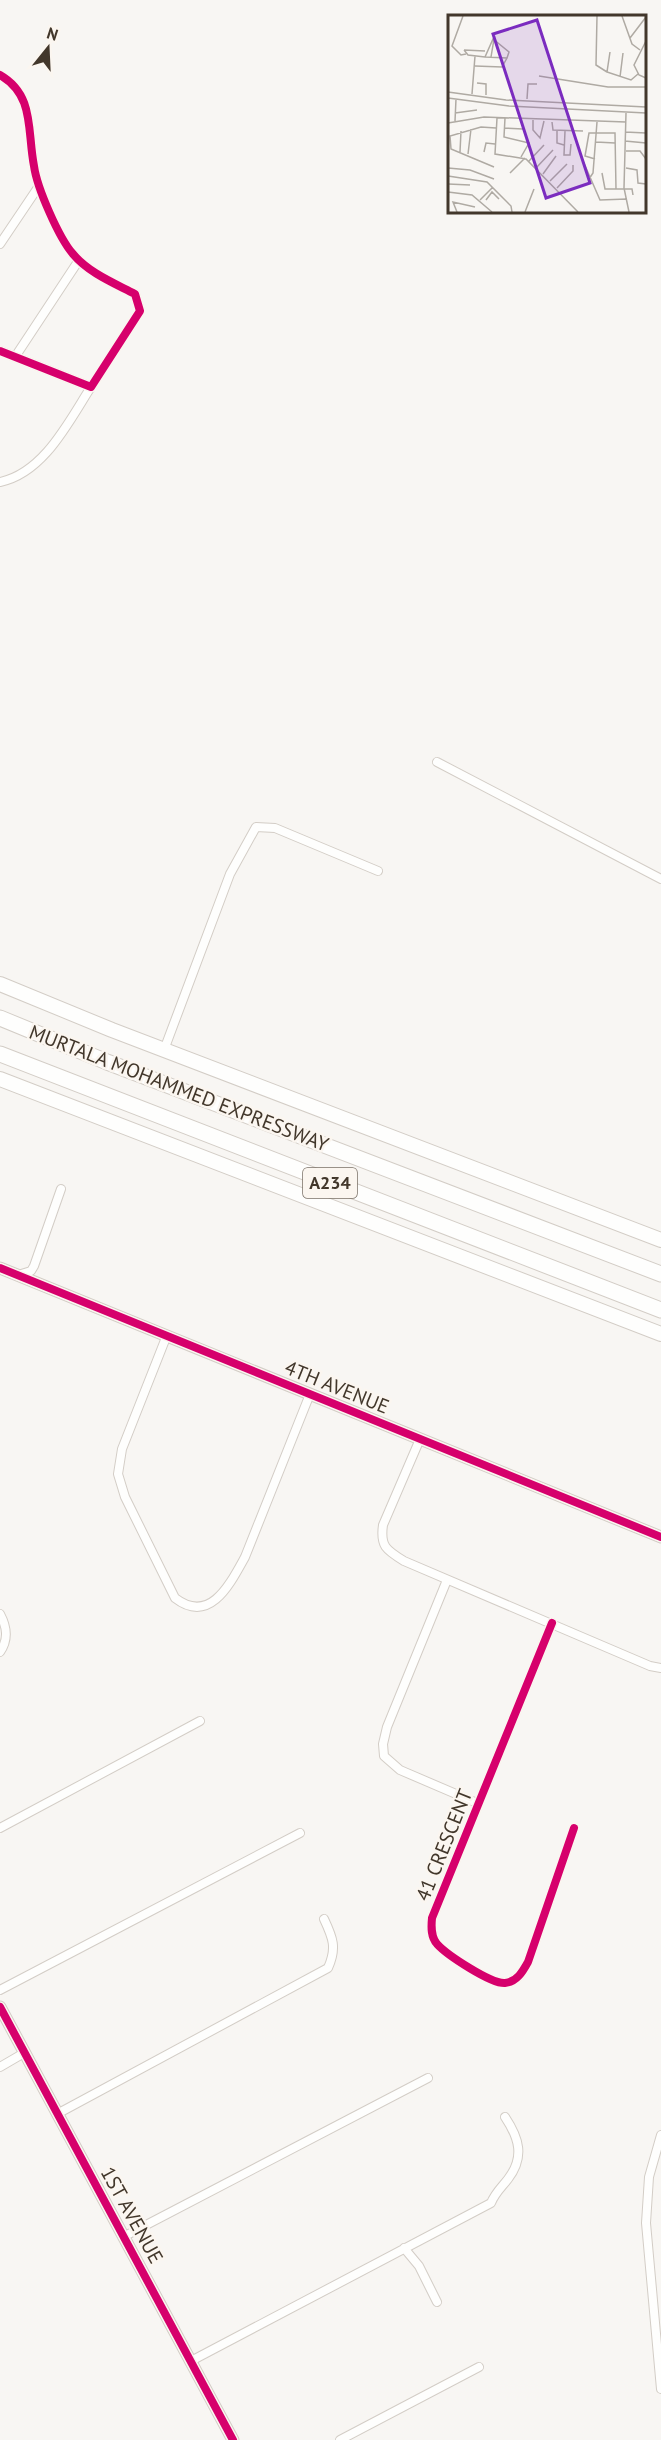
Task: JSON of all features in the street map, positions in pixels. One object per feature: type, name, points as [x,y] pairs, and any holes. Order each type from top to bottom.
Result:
[{"type":"highway","name":"MURTALA MOHAMMED EXPRESSWAY","points":[[0,984],[164,1050],[661,1240]]},
{"type":"highway","name":"MURTALA MOHAMMED EXPRESSWAY","points":[[0,1018],[106,1062],[661,1274]]},
{"type":"highway","name":"MURTALA MOHAMMED EXPRESSWAY","points":[[0,1054],[661,1310]]},
{"type":"highway","points":[[0,1079],[661,1334]]},
{"type":"street","points":[[0,75],[12,82],[22,95],[28,112],[34,166],[39,186],[67,243],[87,268],[135,294],[140,311],[56,442],[33,465],[7,481],[0,482]]},
{"type":"street","points":[[0,244],[39,186]]},
{"type":"street","points":[[15,357],[79,260]]},
{"type":"street","points":[[0,351],[92,387]]},
{"type":"street","points":[[437,762],[661,879]]},
{"type":"street","points":[[164,1050],[230,874],[256,827],[275,828],[378,871]]},
{"type":"street","points":[[18,1275],[31,1271],[34,1266],[61,1189]]},
{"type":"street","name":"4TH AVENUE","points":[[0,1268],[661,1537]]},
{"type":"street","points":[[167,1335],[122,1449],[118,1474],[125,1497],[175,1598],[186,1606],[198,1608],[210,1603],[221,1594],[233,1578],[244,1557],[310,1394]]},
{"type":"street","points":[[420,1439],[383,1525],[381,1539],[389,1552],[447,1580],[650,1666],[661,1668]]},
{"type":"street","name":"41 CRESCENT","points":[[447,1580],[387,1727],[383,1744],[384,1756],[400,1770],[477,1803]]},
{"type":"street","points":[[0,1614],[7,1630],[0,1652]]},
{"type":"street","name":"41 CRESCENT","points":[[552,1623],[432,1918],[431,1931],[437,1944],[489,1978],[504,1983],[520,1976],[528,1962],[574,1828]]},
{"type":"street","points":[[0,1828],[200,1721]]},
{"type":"street","points":[[0,1990],[300,1833]]},
{"type":"street","points":[[57,2114],[328,1968],[333,1956],[334,1943],[324,1919]]},
{"type":"street","name":"1ST AVENUE","points":[[0,2007],[233,2440]]},
{"type":"street","points":[[0,2067],[24,2053]]},
{"type":"street","points":[[125,2236],[428,2078]]},
{"type":"street","points":[[191,2361],[491,2203],[495,2193],[513,2171],[519,2157],[514,2132],[505,2117]]},
{"type":"street","points":[[661,2134],[649,2177],[646,2223],[661,2389]]},
{"type":"street","points":[[404,2248],[419,2266],[437,2302]]},
{"type":"street","points":[[340,2440],[479,2367]]},
{"type":"cycle path","points":[[0,75],[11,83],[24,103],[28,115],[36,175],[61,237],[86,267],[135,294],[140,311],[91,387],[0,351]]},
{"type":"cycle path","points":[[0,1268],[661,1537]]},
{"type":"cycle path","points":[[552,1623],[432,1918],[432,1932],[437,1944],[459,1961],[490,1979],[505,1983],[516,1978],[528,1962],[574,1828]]},
{"type":"cycle path","points":[[0,2007],[233,2440]]}]
